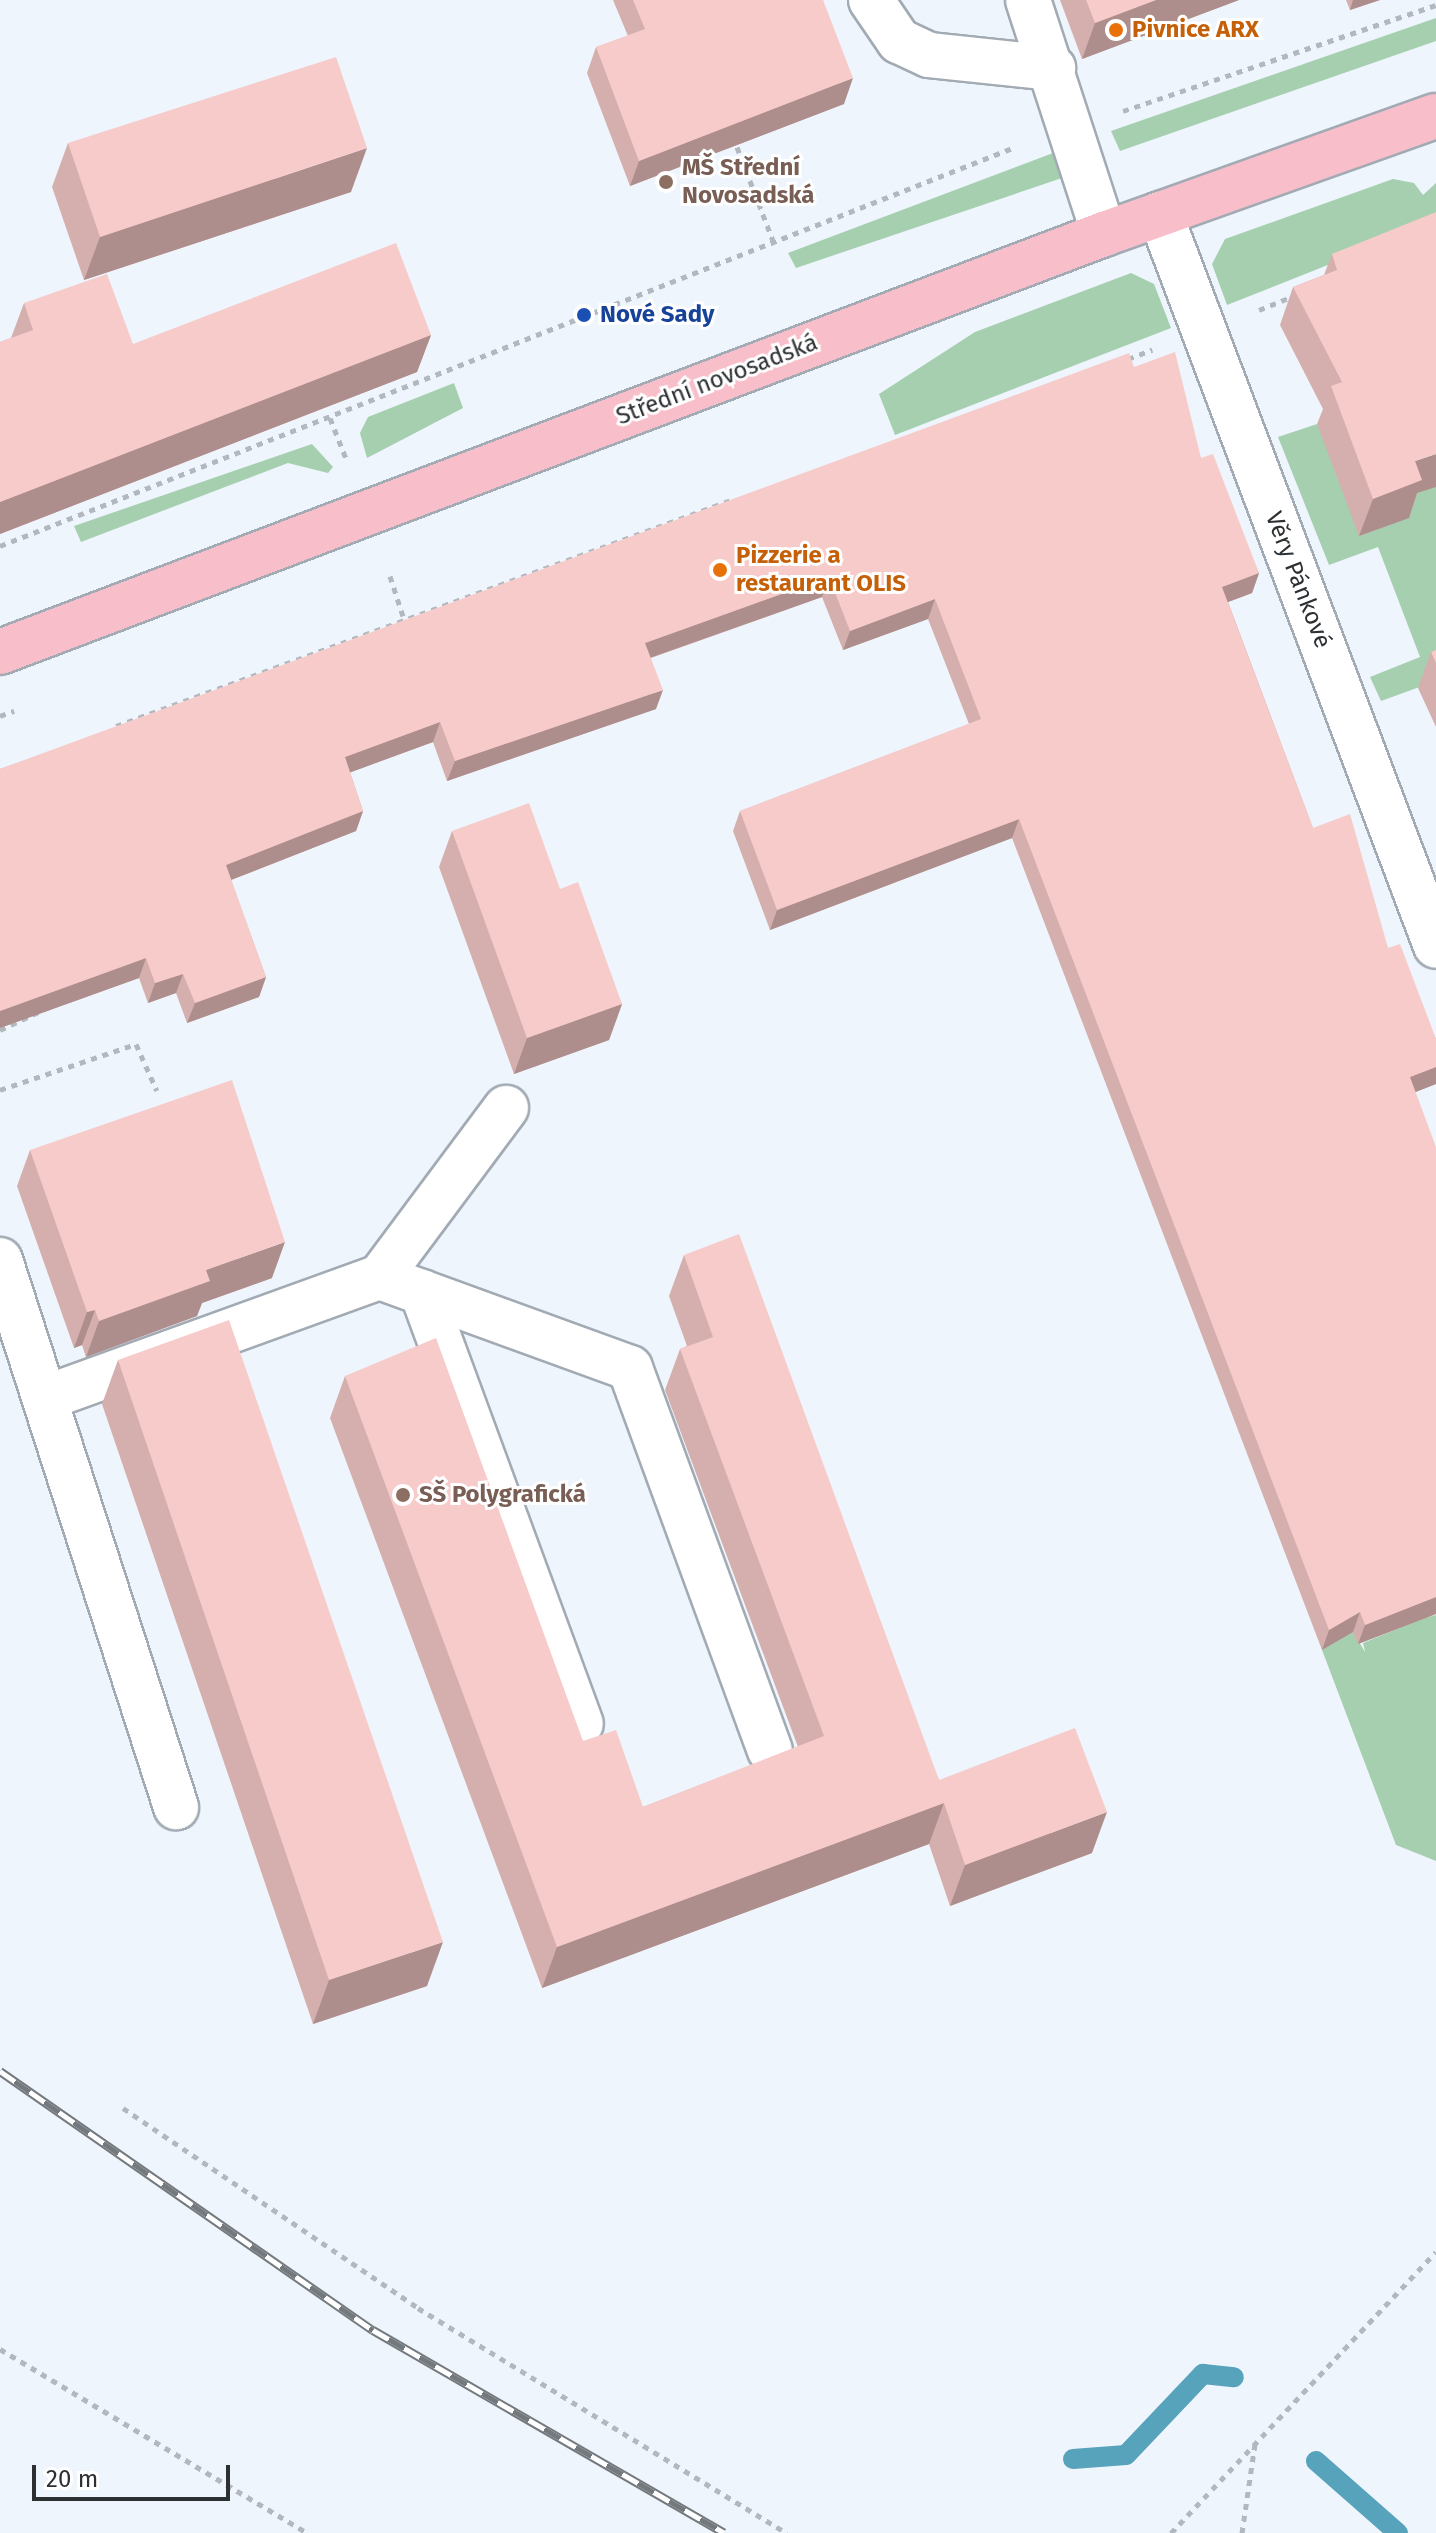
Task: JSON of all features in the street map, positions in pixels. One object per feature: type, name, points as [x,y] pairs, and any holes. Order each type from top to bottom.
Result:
[{"type":"main road","name":"Střední novosadská","points":[[0,652],[1104,234],[1436,116]]},
{"type":"street","points":[[871,0],[899,41],[929,55],[1053,68]]},
{"type":"street","points":[[1028,0],[1074,127],[1104,234]]},
{"type":"street","name":"Věry Pánkové","points":[[1160,214],[1436,946]]},
{"type":"street","points":[[45,1398],[380,1277],[506,1108]]},
{"type":"street","points":[[0,1260],[176,1807]]},
{"type":"street","points":[[380,1277],[630,1368],[770,1750]]},
{"type":"street","points":[[422,1292],[581,1724]]},
{"type":"path","points":[[0,546],[1074,127],[1436,5]]},
{"type":"path","points":[[737,147],[775,246]]},
{"type":"path","points":[[1116,363],[1205,332],[1306,291]]},
{"type":"path","points":[[330,418],[349,464]]},
{"type":"path","points":[[104,731],[403,616],[744,495]]},
{"type":"path","points":[[390,576],[403,616]]},
{"type":"path","points":[[0,1030],[72,1002],[67,988]]},
{"type":"path","points":[[0,1090],[136,1044],[157,1091]]},
{"type":"path","points":[[123,2108],[418,2308],[787,2533]]},
{"type":"path","points":[[1171,2533],[1436,2252]]},
{"type":"path","points":[[0,2349],[307,2533]]},
{"type":"path","points":[[1242,2533],[1255,2443]]},
{"type":"green space","points":[[1436,18],[1436,41],[1120,151],[1111,131]]},
{"type":"green space","points":[[1061,150],[1065,177],[796,268],[788,253]]},
{"type":"green space","points":[[1393,179],[1414,183],[1423,195],[1436,183],[1436,222],[1227,305],[1212,264],[1225,239]]},
{"type":"green space","points":[[1131,273],[1154,284],[1171,328],[895,435],[879,394],[975,332]]},
{"type":"green space","points":[[454,383],[463,408],[367,458],[360,433],[368,417]]},
{"type":"green space","points":[[1317,424],[1396,483],[1436,486],[1436,681],[1381,701],[1370,677],[1420,657],[1378,547],[1329,565],[1278,437]]},
{"type":"green space","points":[[312,444],[333,467],[328,473],[288,463],[81,542],[74,526]]},
{"type":"green space","points":[[1421,1601],[1428,1617],[1436,1615],[1436,1861],[1396,1845],[1322,1650],[1351,1628],[1365,1652],[1363,1643],[1402,1627],[1396,1610]]},
{"type":"building","points":[[633,0],[823,0],[853,78],[639,161],[596,47],[645,29]]},
{"type":"building","points":[[1086,0],[1156,0],[1095,23]]},
{"type":"building","points":[[336,57],[367,148],[100,237],[68,143]]},
{"type":"building","points":[[1436,212],[1436,454],[1415,461],[1422,480],[1373,499],[1331,386],[1342,382],[1293,287],[1337,270],[1332,254]]},
{"type":"building","points":[[396,243],[431,335],[0,502],[0,342],[33,330],[24,303],[107,274],[133,344]]},
{"type":"building","points":[[1175,352],[1201,458],[1213,454],[1259,573],[1222,587],[1313,828],[1350,814],[1388,948],[1400,944],[1436,1039],[1436,1067],[1410,1077],[1436,1147],[1436,1597],[1365,1625],[1360,1612],[1329,1630],[1019,819],[777,910],[740,811],[981,719],[935,599],[850,631],[829,577],[645,643],[663,690],[455,761],[440,722],[345,757],[363,811],[226,865],[266,977],[195,1003],[183,974],[155,983],[146,958],[0,1011],[0,769],[1129,353],[1134,367]]},
{"type":"building","points":[[529,803],[560,889],[578,882],[622,1004],[527,1038],[452,831]]},
{"type":"building","points":[[232,1080],[285,1242],[206,1270],[210,1281],[99,1321],[95,1310],[87,1312],[30,1150]]},
{"type":"building","points":[[739,1234],[939,1780],[1075,1728],[1107,1812],[965,1865],[944,1803],[557,1947],[345,1376],[436,1338],[583,1741],[616,1730],[643,1807],[824,1736],[680,1349],[713,1337],[684,1255]]},
{"type":"building","points":[[229,1320],[443,1942],[329,1980],[118,1360]]},
{"type":"waterway","points":[[1073,2459],[1126,2455],[1203,2374],[1234,2377]]},
{"type":"waterway","points":[[1316,2461],[1398,2533]]},
{"type":"railway","points":[[0,2071],[373,2330],[724,2533]]},
{"type":"place","name":"Pivnice ARX","points":[[1116,30]]},
{"type":"place","name":"MŠ Střední Novosadská","points":[[666,182]]},
{"type":"place","name":"Nové Sady","points":[[584,315]]},
{"type":"place","name":"Pizzerie a restaurant OLIS","points":[[720,570]]},
{"type":"place","name":"SŠ Polygrafická","points":[[403,1495]]}]
